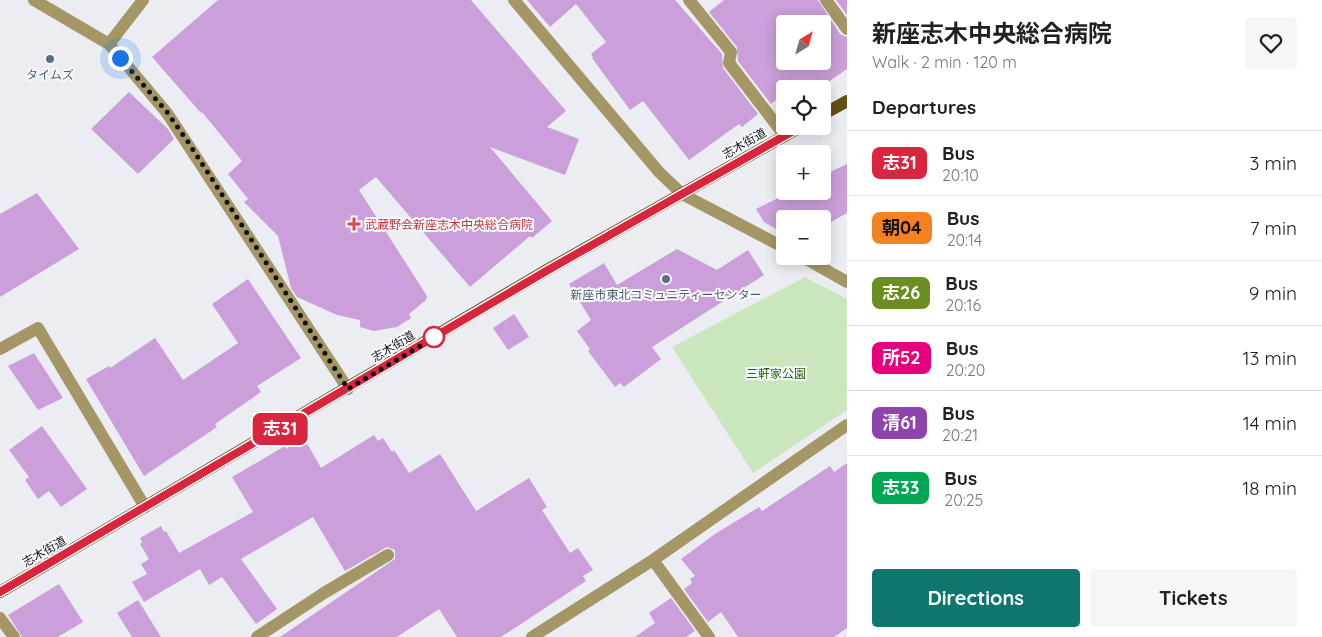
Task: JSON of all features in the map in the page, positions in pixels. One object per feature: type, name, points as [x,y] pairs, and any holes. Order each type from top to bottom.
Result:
[{"type":"main road","points":[[831,109],[847,101]]},
{"type":"main road","name":"志木街道","points":[[0,592],[548,270],[785,136]]},
{"type":"street","points":[[34,0],[108,44],[167,112],[348,389]]},
{"type":"street","points":[[108,44],[143,0]]},
{"type":"street","points":[[514,0],[659,172],[682,194],[776,243]]},
{"type":"street","points":[[689,0],[731,52],[729,63],[785,136]]},
{"type":"street","points":[[826,0],[847,29]]},
{"type":"street","points":[[816,265],[847,282]]},
{"type":"street","points":[[0,349],[38,328],[145,507]]},
{"type":"street","points":[[532,637],[653,560],[847,425]]},
{"type":"street","points":[[257,637],[324,593],[388,555]]},
{"type":"street","points":[[653,560],[709,637]]},
{"type":"street","points":[[0,618],[14,637]]},
{"type":"green space","name":"三軒家公園","points":[[805,277],[847,299],[847,410],[753,473],[672,347]]},
{"type":"building","points":[[218,0],[471,0],[566,111],[547,127],[579,139],[565,175],[490,147],[552,221],[532,238],[530,236],[470,287],[376,177],[359,190],[427,296],[426,300],[409,314],[411,318],[397,327],[374,331],[360,327],[360,320],[337,315],[297,297],[291,288],[278,236],[244,202],[248,199],[228,174],[242,161],[202,112],[152,57]]},
{"type":"building","points":[[527,0],[675,0],[722,54],[723,68],[758,114],[742,127],[739,124],[689,160],[643,101],[630,110],[592,58],[591,54],[606,42],[576,4],[550,27]]},
{"type":"building","points":[[724,0],[818,0],[828,15],[776,15],[776,70],[831,70],[831,20],[840,34],[847,37],[847,69],[831,80],[776,80],[776,100],[771,104],[738,61],[737,47],[709,12]]},
{"type":"building","points":[[836,0],[847,0],[847,15]]},
{"type":"building","points":[[129,92],[168,129],[174,139],[138,174],[91,129]]},
{"type":"building","points":[[847,164],[847,213],[831,222],[831,210],[776,210],[776,229],[764,222],[756,209],[776,199],[831,200],[831,172]]},
{"type":"building","points":[[37,193],[79,249],[0,297],[0,214]]},
{"type":"building","points":[[677,249],[717,270],[748,250],[764,275],[652,347],[661,359],[624,387],[620,383],[615,387],[588,351],[590,349],[577,331],[591,320],[569,284],[604,263],[617,285]]},
{"type":"building","points":[[248,279],[301,358],[257,386],[261,392],[215,424],[217,427],[144,476],[86,379],[109,366],[110,368],[155,338],[183,380],[238,343],[212,304]]},
{"type":"building","points":[[514,314],[529,337],[508,350],[493,328]]},
{"type":"building","points":[[34,353],[63,398],[38,410],[8,366]]},
{"type":"building","points":[[42,426],[87,489],[61,507],[49,491],[38,499],[25,480],[29,477],[9,450]]},
{"type":"building","points":[[374,435],[378,441],[383,438],[392,452],[394,450],[409,473],[440,454],[476,511],[529,478],[547,507],[542,510],[570,553],[578,548],[593,570],[583,576],[586,581],[501,637],[457,637],[439,609],[397,637],[280,637],[395,559],[395,550],[387,547],[345,571],[313,517],[241,559],[277,609],[256,624],[222,577],[209,585],[200,569],[144,602],[132,582],[147,574],[141,564],[149,559],[140,544],[142,542],[140,538],[161,526],[179,553],[253,512],[232,477],[285,446],[286,449],[304,438],[321,468]]},
{"type":"building","points":[[847,463],[847,628],[834,637],[738,637],[721,612],[708,622],[684,589],[692,583],[690,579],[695,576],[681,559],[715,534],[759,507],[762,511],[830,466],[834,472]]},
{"type":"building","points":[[59,584],[83,622],[58,637],[22,637],[8,615]]},
{"type":"building","points":[[671,598],[695,631],[686,637],[635,637],[655,623],[649,613]]},
{"type":"building","points":[[138,600],[161,637],[132,637],[117,613]]},
{"type":"bus line","name":"志31","points":[[0,592],[548,270],[786,135]]},
{"type":"place","name":"タイムズ","points":[[50,59]]},
{"type":"place","name":"武蔵野会新座志木中央総合病院","points":[[354,224]]},
{"type":"place","name":"新座市東北コミュニティーセンター","points":[[666,279]]},
{"type":"route","points":[[120,58],[167,112],[188,142],[348,389],[440,334],[434,337]]}]
